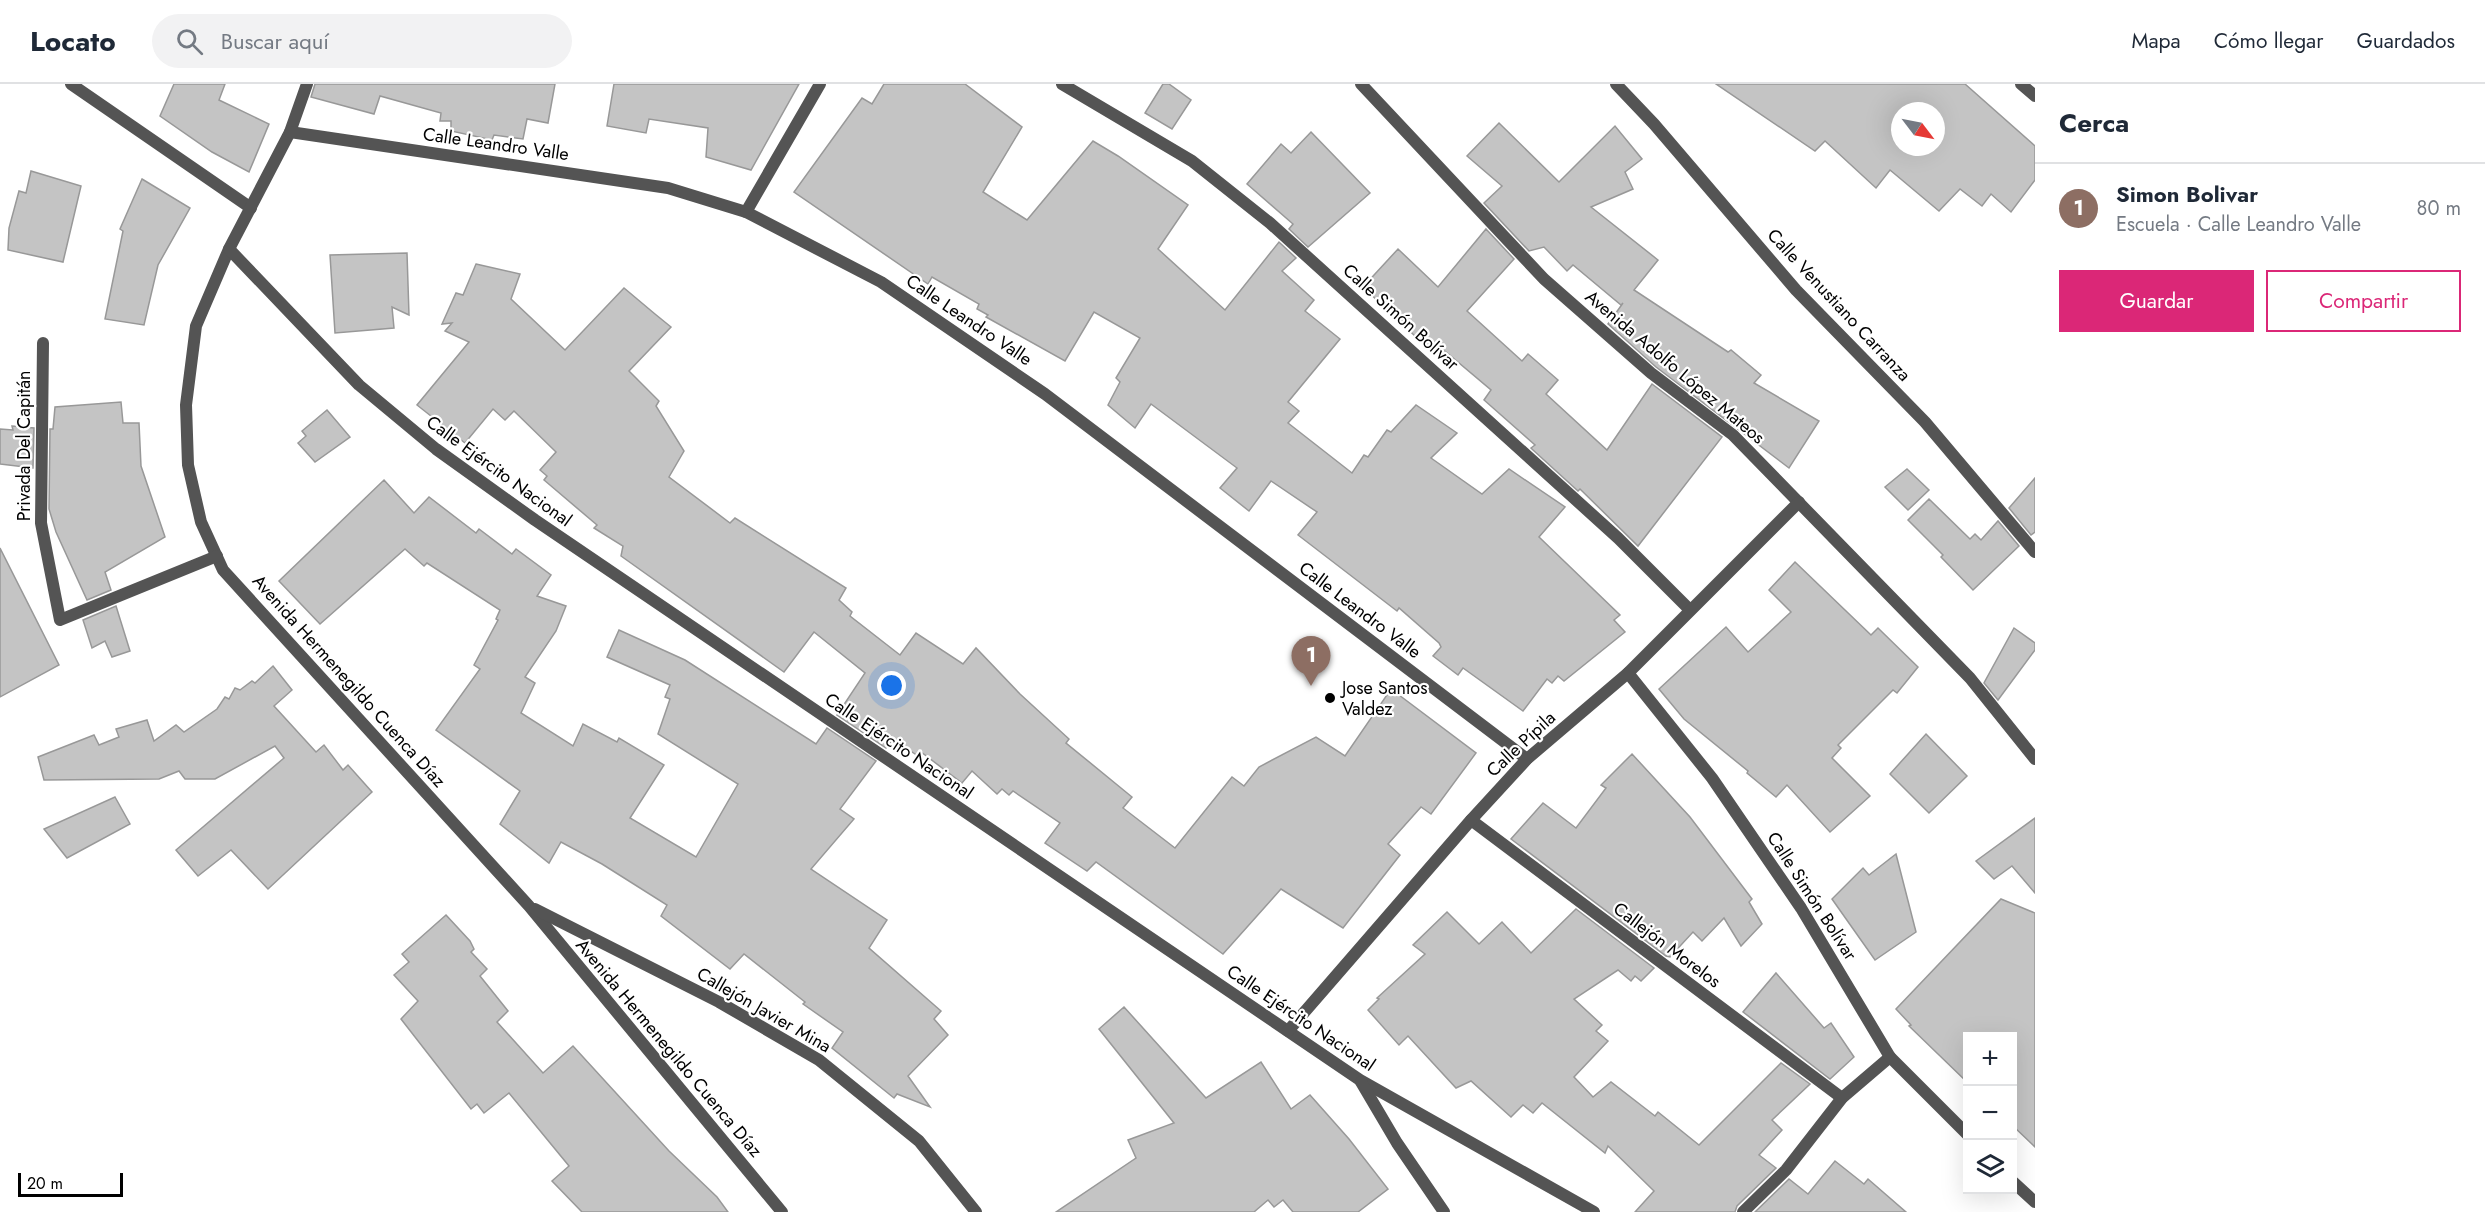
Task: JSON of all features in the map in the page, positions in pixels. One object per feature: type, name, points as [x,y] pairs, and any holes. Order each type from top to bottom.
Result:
[{"type":"street","points":[[71,84],[251,207]]},
{"type":"street","name":"Avenida Hermenegildo Cuenca Díaz","points":[[307,84],[290,132],[229,249],[196,326],[186,405],[188,465],[201,522],[223,570],[529,906],[782,1212]]},
{"type":"street","points":[[746,212],[820,84]]},
{"type":"street","name":"Calle Simón Bolívar","points":[[1062,84],[1192,161],[1270,223],[1618,538],[1690,610]]},
{"type":"street","name":"Avenida Adolfo López Mateos","points":[[1361,84],[1544,279],[1651,374],[1733,435],[1970,678],[2035,759]]},
{"type":"street","name":"Calle Venustiano Carranza","points":[[1616,84],[1654,124],[1796,290],[1925,422],[2035,552]]},
{"type":"street","points":[[2021,84],[2035,96]]},
{"type":"street","name":"Calle Leandro Valle","points":[[290,132],[668,188],[746,212],[881,282],[1045,394],[1527,759]]},
{"type":"street","name":"Calle Ejército Nacional","points":[[229,249],[359,385],[436,449],[721,648],[1360,1080],[1594,1212]]},
{"type":"street","name":"Privada Del Capitán","points":[[43,343],[41,523],[60,620],[217,556]]},
{"type":"street","name":"Calle Pípila","points":[[1288,1031],[1471,820],[1527,759],[1628,673],[1799,502]]},
{"type":"street","name":"Calle Simón Bolívar","points":[[1628,673],[1725,796],[1801,908],[1890,1057],[1963,1130]]},
{"type":"street","name":"Callejón Morelos","points":[[1471,820],[1842,1098]]},
{"type":"street","name":"Callejón Javier Mina","points":[[529,906],[719,1002],[819,1060],[919,1141],[976,1212]]},
{"type":"street","points":[[1743,1212],[1786,1170],[1842,1098],[1890,1057]]},
{"type":"street","points":[[1360,1080],[1397,1143],[1444,1212]]},
{"type":"street","points":[[2017,1185],[2035,1202]]},
{"type":"building","points":[[174,84],[225,84],[219,100],[269,124],[249,172],[212,152],[160,116]]},
{"type":"building","points":[[315,84],[555,84],[548,123],[527,119],[523,139],[494,135],[492,140],[451,131],[451,121],[440,121],[441,113],[380,96],[374,114],[311,97]]},
{"type":"building","points":[[614,84],[799,84],[751,170],[706,157],[708,128],[649,119],[646,133],[607,126]]},
{"type":"building","points":[[884,84],[965,84],[1022,127],[983,192],[1027,220],[1093,141],[1118,156],[1188,205],[1158,249],[1225,310],[1279,242],[1296,258],[1282,271],[1314,300],[1305,311],[1340,339],[1288,402],[1299,411],[1288,423],[1352,473],[1364,455],[1368,457],[1387,430],[1391,432],[1416,405],[1457,433],[1431,458],[1482,494],[1509,469],[1565,507],[1539,537],[1620,615],[1614,620],[1625,632],[1564,681],[1558,676],[1552,683],[1547,679],[1523,711],[1463,668],[1458,675],[1433,656],[1441,647],[1439,643],[1399,608],[1397,611],[1298,535],[1317,512],[1271,481],[1249,511],[1220,488],[1237,468],[1151,404],[1135,428],[1108,405],[1120,382],[1116,378],[1140,338],[1094,312],[1065,361],[986,317],[988,315],[977,309],[979,304],[932,277],[928,284],[794,192],[862,98],[872,104]]},
{"type":"building","points":[[1163,84],[1169,84],[1191,100],[1172,129],[1145,113]]},
{"type":"building","points":[[1716,84],[1965,84],[2035,146],[2035,180],[2011,212],[1991,194],[1982,206],[1960,189],[1939,211],[1890,170],[1876,188],[1825,141],[1815,151]]},
{"type":"building","points":[[1499,123],[1559,182],[1615,126],[1642,159],[1625,172],[1633,189],[1591,207],[1658,260],[1634,290],[1728,352],[1731,350],[1761,375],[1754,383],[1819,421],[1789,468],[1656,367],[1608,324],[1623,303],[1621,305],[1573,265],[1567,271],[1544,247],[1529,251],[1484,203],[1502,186],[1467,156]]},
{"type":"building","points":[[1311,132],[1370,193],[1308,247],[1289,229],[1293,224],[1247,184],[1281,144],[1291,153]]},
{"type":"building","points":[[31,171],[81,186],[63,262],[8,250],[9,228],[19,191],[26,193]]},
{"type":"building","points":[[142,179],[190,208],[158,265],[144,325],[105,319],[123,231],[120,229]]},
{"type":"building","points":[[1486,229],[1514,259],[1467,311],[1522,361],[1528,354],[1558,380],[1546,394],[1607,450],[1652,384],[1722,437],[1638,546],[1580,489],[1578,491],[1533,450],[1531,448],[1535,445],[1484,400],[1491,390],[1440,347],[1434,354],[1363,287],[1398,249],[1438,287]]},
{"type":"building","points":[[407,253],[409,315],[392,307],[394,328],[335,333],[330,255]]},
{"type":"building","points":[[476,264],[520,274],[511,299],[565,350],[624,288],[671,327],[629,371],[659,401],[656,406],[684,451],[669,477],[730,523],[735,518],[846,588],[839,600],[852,612],[850,616],[900,655],[916,633],[963,664],[976,648],[1020,694],[1069,739],[1066,743],[1132,797],[1123,808],[1175,848],[1232,777],[1244,786],[1259,767],[1316,737],[1345,756],[1391,689],[1476,753],[1431,814],[1421,807],[1388,844],[1400,855],[1343,928],[1281,889],[1223,954],[1096,862],[1087,871],[1045,843],[1060,823],[1013,791],[1009,795],[1002,789],[997,794],[972,771],[962,783],[921,752],[918,756],[893,739],[886,748],[837,715],[865,673],[814,632],[784,672],[621,556],[623,546],[594,528],[597,525],[544,480],[547,476],[540,470],[556,452],[514,411],[505,420],[493,409],[465,443],[417,405],[469,342],[445,331],[452,323],[442,324],[456,293],[463,295]]},
{"type":"building","points":[[121,402],[123,423],[139,423],[141,466],[165,537],[105,572],[111,590],[87,600],[56,532],[49,509],[50,429],[53,429],[55,407]]},
{"type":"building","points":[[327,410],[350,437],[315,462],[298,443],[306,436],[302,431]]},
{"type":"building","points":[[12,426],[34,428],[33,468],[0,464],[0,429],[13,430]]},
{"type":"building","points":[[1907,469],[1929,490],[1908,510],[1885,487]]},
{"type":"building","points":[[2035,478],[2035,532],[2031,535],[2009,508]]},
{"type":"building","points":[[384,480],[414,513],[429,497],[476,533],[479,529],[512,554],[516,549],[551,575],[537,596],[566,606],[556,631],[525,677],[535,683],[521,713],[573,746],[583,724],[617,742],[619,738],[664,765],[630,818],[696,857],[738,784],[658,734],[670,699],[665,697],[670,685],[607,657],[619,630],[685,660],[816,744],[827,728],[876,761],[840,809],[854,819],[811,869],[887,920],[869,948],[941,1011],[934,1019],[948,1035],[908,1076],[930,1107],[897,1094],[894,1098],[832,1048],[843,1032],[803,1004],[805,1002],[744,954],[730,969],[661,916],[667,905],[602,864],[561,842],[549,863],[500,824],[520,791],[436,730],[480,669],[474,665],[498,620],[496,619],[500,610],[427,563],[424,566],[405,549],[320,624],[279,581]]},
{"type":"building","points":[[1929,499],[1970,539],[1975,534],[1981,540],[1998,521],[2019,546],[1973,590],[1941,557],[1943,555],[1908,520]]},
{"type":"building","points":[[0,548],[59,665],[0,697]]},
{"type":"building","points":[[1795,562],[1871,635],[1878,628],[1918,667],[1897,693],[1893,690],[1838,745],[1841,748],[1832,758],[1870,796],[1830,832],[1787,785],[1776,797],[1684,719],[1659,689],[1726,627],[1748,652],[1791,612],[1769,590]]},
{"type":"building","points":[[116,606],[130,651],[112,657],[105,641],[92,648],[83,620]]},
{"type":"building","points":[[2014,628],[2035,643],[2035,650],[1998,700],[1984,683]]},
{"type":"building","points":[[273,666],[292,690],[274,706],[316,752],[324,745],[343,770],[348,765],[372,792],[268,889],[231,850],[198,876],[176,850],[284,758],[275,746],[215,779],[185,779],[179,771],[159,779],[44,780],[38,757],[94,735],[99,745],[119,737],[116,729],[147,720],[154,741],[176,725],[184,732],[217,709],[225,697],[229,699],[235,688],[240,690],[252,681],[255,683]]},
{"type":"building","points":[[1926,734],[1967,776],[1929,813],[1890,774]]},
{"type":"building","points":[[1632,754],[1690,817],[1752,899],[1749,902],[1762,924],[1741,946],[1724,918],[1702,941],[1693,932],[1670,957],[1666,956],[1511,839],[1543,803],[1576,828],[1606,788],[1601,785]]},
{"type":"building","points":[[115,797],[130,824],[67,858],[44,829]]},
{"type":"building","points":[[2035,818],[2035,893],[2012,866],[1994,879],[1976,861]]},
{"type":"building","points":[[1896,854],[1916,932],[1875,960],[1832,899],[1863,868],[1869,875]]},
{"type":"building","points":[[2001,899],[2035,913],[2035,1147],[2017,1130],[2017,1032],[1963,1032],[1963,1078],[1909,1026],[1911,1025],[1896,1009]]},
{"type":"building","points":[[1576,909],[1654,968],[1641,981],[1635,976],[1631,981],[1618,970],[1574,999],[1602,1025],[1596,1031],[1608,1041],[1574,1077],[1593,1097],[1611,1082],[1655,1116],[1658,1112],[1699,1145],[1781,1063],[1810,1084],[1772,1120],[1782,1130],[1759,1155],[1776,1168],[1737,1206],[1735,1212],[1635,1212],[1654,1191],[1608,1146],[1605,1153],[1542,1103],[1533,1113],[1523,1105],[1511,1117],[1471,1081],[1456,1088],[1408,1036],[1399,1045],[1368,1010],[1379,999],[1377,998],[1425,954],[1413,945],[1447,912],[1479,944],[1502,922],[1531,953]]},
{"type":"building","points":[[446,915],[470,941],[474,949],[471,952],[487,969],[480,976],[508,1011],[497,1022],[543,1073],[573,1046],[669,1151],[717,1197],[728,1212],[582,1212],[552,1181],[569,1166],[509,1093],[484,1113],[477,1104],[471,1109],[401,1019],[418,1001],[394,975],[409,962],[402,954]]},
{"type":"building","points":[[1776,973],[1824,1028],[1831,1023],[1854,1057],[1830,1079],[1743,1012]]},
{"type":"building","points":[[1124,1007],[1206,1098],[1261,1062],[1291,1109],[1310,1095],[1349,1139],[1388,1189],[1358,1212],[1293,1212],[1283,1200],[1274,1207],[1268,1200],[1254,1212],[1056,1212],[1136,1158],[1128,1140],[1174,1123],[1099,1029]]},
{"type":"building","points":[[1835,1161],[1864,1184],[1868,1179],[1906,1212],[1755,1212],[1789,1179],[1808,1194]]},
{"type":"place","name":"Simon Bolivar","points":[[1311,686]]},
{"type":"place","name":"Jose Santos Valdez","points":[[1330,698]]}]
